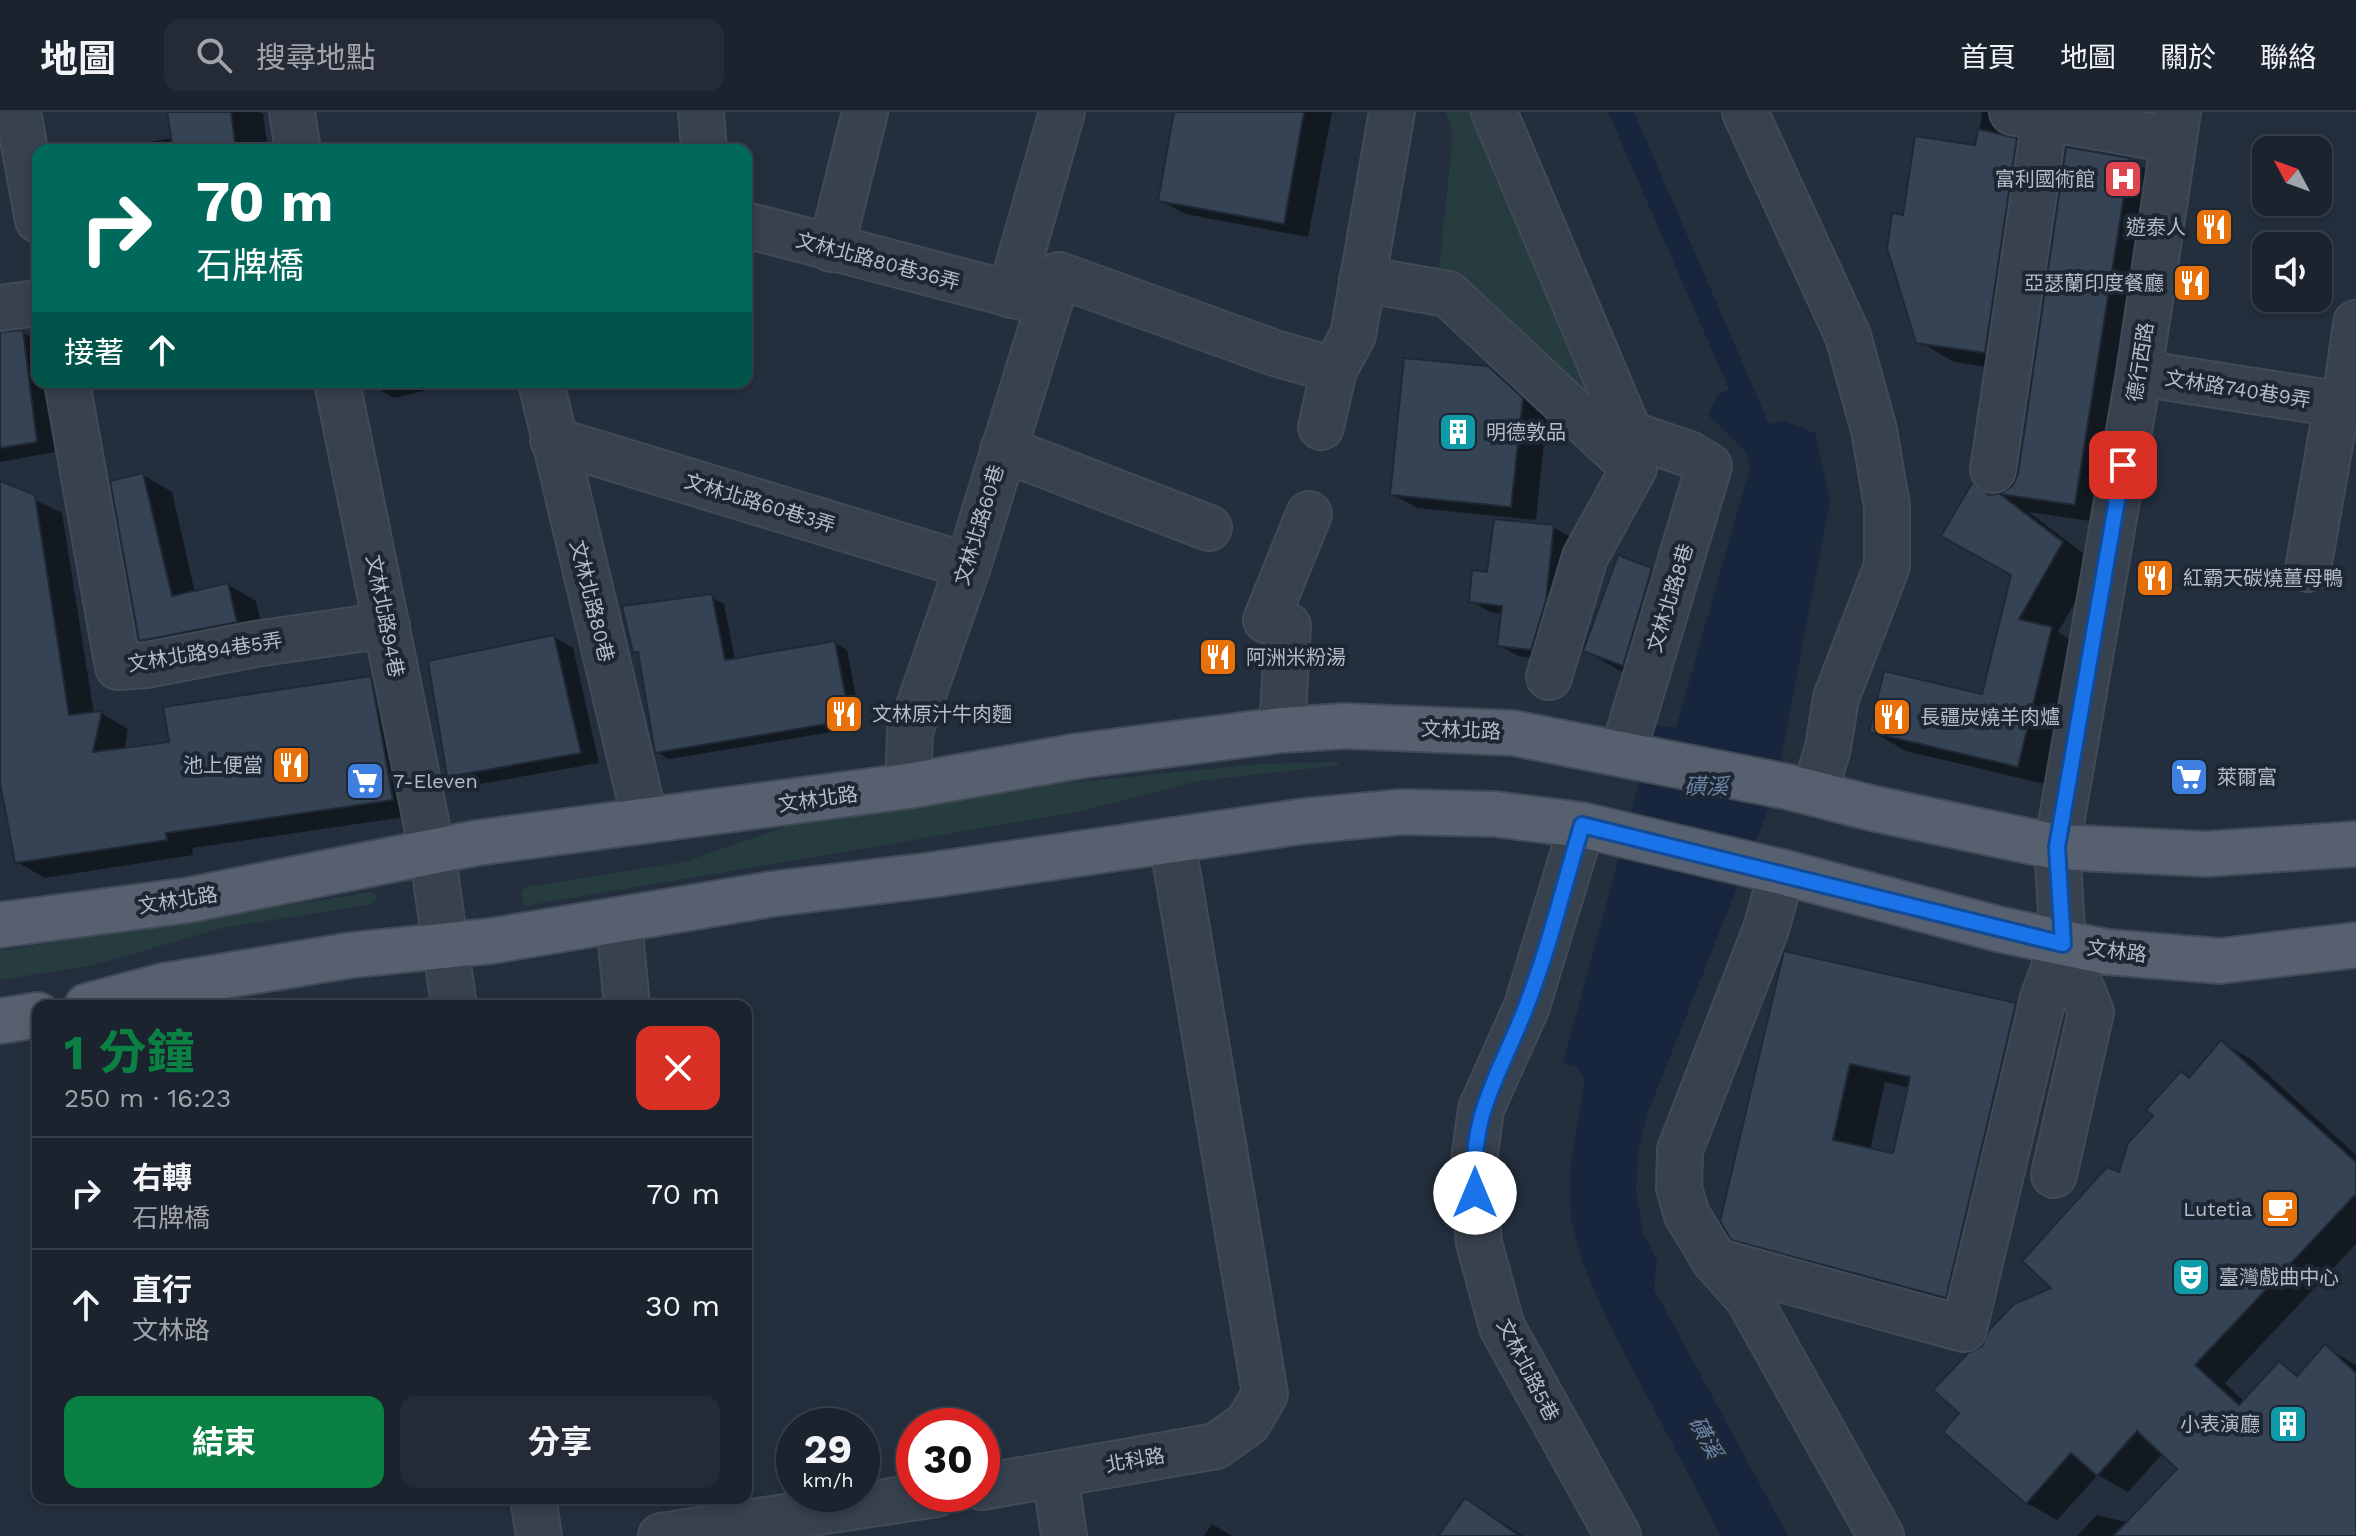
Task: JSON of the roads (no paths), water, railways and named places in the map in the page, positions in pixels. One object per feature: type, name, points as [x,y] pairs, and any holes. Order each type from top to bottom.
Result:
[{"type":"main road","name":"文林北路","points":[[0,925],[189,900],[432,851],[908,786],[1078,756],[1282,730],[1359,726],[1513,733],[1801,790]]},
{"type":"main road","points":[[1801,790],[2057,847],[2207,854],[2356,844]]},
{"type":"main road","points":[[110,1000],[163,986],[447,942],[491,941],[619,922],[772,894],[1401,812],[1494,814],[1594,828]]},
{"type":"main road","name":"文林路","points":[[1594,828],[1762,867],[2063,944],[2107,952],[2220,961],[2356,945]]},
{"type":"main road","points":[[0,1021],[32,1016]]},
{"type":"street","points":[[18,112],[32,188]]},
{"type":"street","points":[[292,112],[297,144]]},
{"type":"street","points":[[701,112],[704,144]]},
{"type":"street","points":[[831,249],[865,112]]},
{"type":"street","name":"文林北路60巷","points":[[908,786],[910,732],[968,566],[1003,449],[1062,112]]},
{"type":"street","points":[[1321,427],[1334,370],[1353,335],[1392,112]]},
{"type":"street","name":"文林北路8巷","points":[[1494,112],[1630,434],[1689,454],[1709,466],[1631,755]]},
{"type":"street","points":[[1745,112],[1848,336],[1874,430],[1887,506],[1887,566],[1836,698],[1828,748],[1801,790]]},
{"type":"street","points":[[1993,470],[2029,115],[2175,126]]},
{"type":"street","name":"德行西路","points":[[2063,944],[2057,847],[2139,373],[2175,126]]},
{"type":"street","name":"文林北路80巷36弄","points":[[752,227],[1029,300]]},
{"type":"street","points":[[1029,300],[1059,275],[1275,353],[1334,370]]},
{"type":"street","points":[[1362,279],[1448,294],[1634,468],[1585,557],[1549,677]]},
{"type":"street","points":[[0,308],[32,304]]},
{"type":"street","name":"文林路740巷9弄","points":[[2308,569],[2346,406],[2356,323]]},
{"type":"street","name":"文林路740巷9弄","points":[[2139,373],[2346,406]]},
{"type":"street","name":"文林北路94巷5弄","points":[[68,388],[118,667],[147,665],[255,644],[387,625]]},
{"type":"street","name":"文林北路94巷","points":[[338,388],[432,851],[453,1000]]},
{"type":"street","name":"文林北路80巷","points":[[542,388],[645,820]]},
{"type":"street","name":"文林北路60巷3弄","points":[[553,440],[968,566]]},
{"type":"street","points":[[1003,449],[1209,528]]},
{"type":"street","points":[[1282,730],[1288,626],[1266,620],[1309,514]]},
{"type":"street","name":"文林北路5巷","points":[[1594,828],[1527,1006],[1481,1109],[1473,1168],[1479,1243],[1502,1327],[1618,1536]]},
{"type":"street","name":"北科路","points":[[1000,1484],[1216,1446],[1248,1423],[1265,1394],[1172,840]]},
{"type":"street","points":[[1762,867],[1766,929],[1680,1150],[1679,1188],[1687,1215],[1715,1261],[1748,1298],[1881,1536]]},
{"type":"street","points":[[619,922],[626,1000]]},
{"type":"street","points":[[1715,1261],[1964,1329],[2043,998],[2063,944]]},
{"type":"street","points":[[2054,1175],[2091,1012],[2063,944]]},
{"type":"street","points":[[1055,1475],[1064,1536]]},
{"type":"street","points":[[661,1536],[896,1500]]},
{"type":"street","points":[[534,1504],[539,1536]]},
{"type":"water","name":"磺溪","points":[[1608,112],[1634,112],[1769,424],[1783,421],[1815,433],[1830,501],[1774,795],[1648,1112],[1638,1152],[1636,1191],[1643,1233],[1657,1260],[1654,1289],[1788,1536],[1721,1536],[1608,1322],[1583,1264],[1571,1220],[1570,1170],[1585,1079],[1576,1067],[1563,1063],[1655,724],[1676,728],[1750,468],[1746,451],[1708,415],[1717,396],[1729,389]]},
{"type":"place","name":"富利國術館","points":[[2123,179]]},
{"type":"place","name":"遊泰人","points":[[2214,227]]},
{"type":"place","name":"亞瑟蘭印度餐廳","points":[[2192,283]]},
{"type":"place","name":"明德敦品","points":[[1458,432]]},
{"type":"place","name":"紅霸天碳燒薑母鴨","points":[[2155,578]]},
{"type":"place","name":"阿洲米粉湯","points":[[1218,657]]},
{"type":"place","name":"文林原汁牛肉麵","points":[[844,714]]},
{"type":"place","name":"長疆炭燒羊肉爐","points":[[1892,717]]},
{"type":"place","name":"池上便當","points":[[291,765]]},
{"type":"place","name":"萊爾富","points":[[2189,777]]},
{"type":"place","name":"7-Eleven","points":[[365,781]]},
{"type":"place","name":"Lutetia","points":[[2280,1209]]},
{"type":"place","name":"臺灣戲曲中心","points":[[2191,1277]]},
{"type":"place","name":"小表演廳","points":[[2288,1424]]}]
